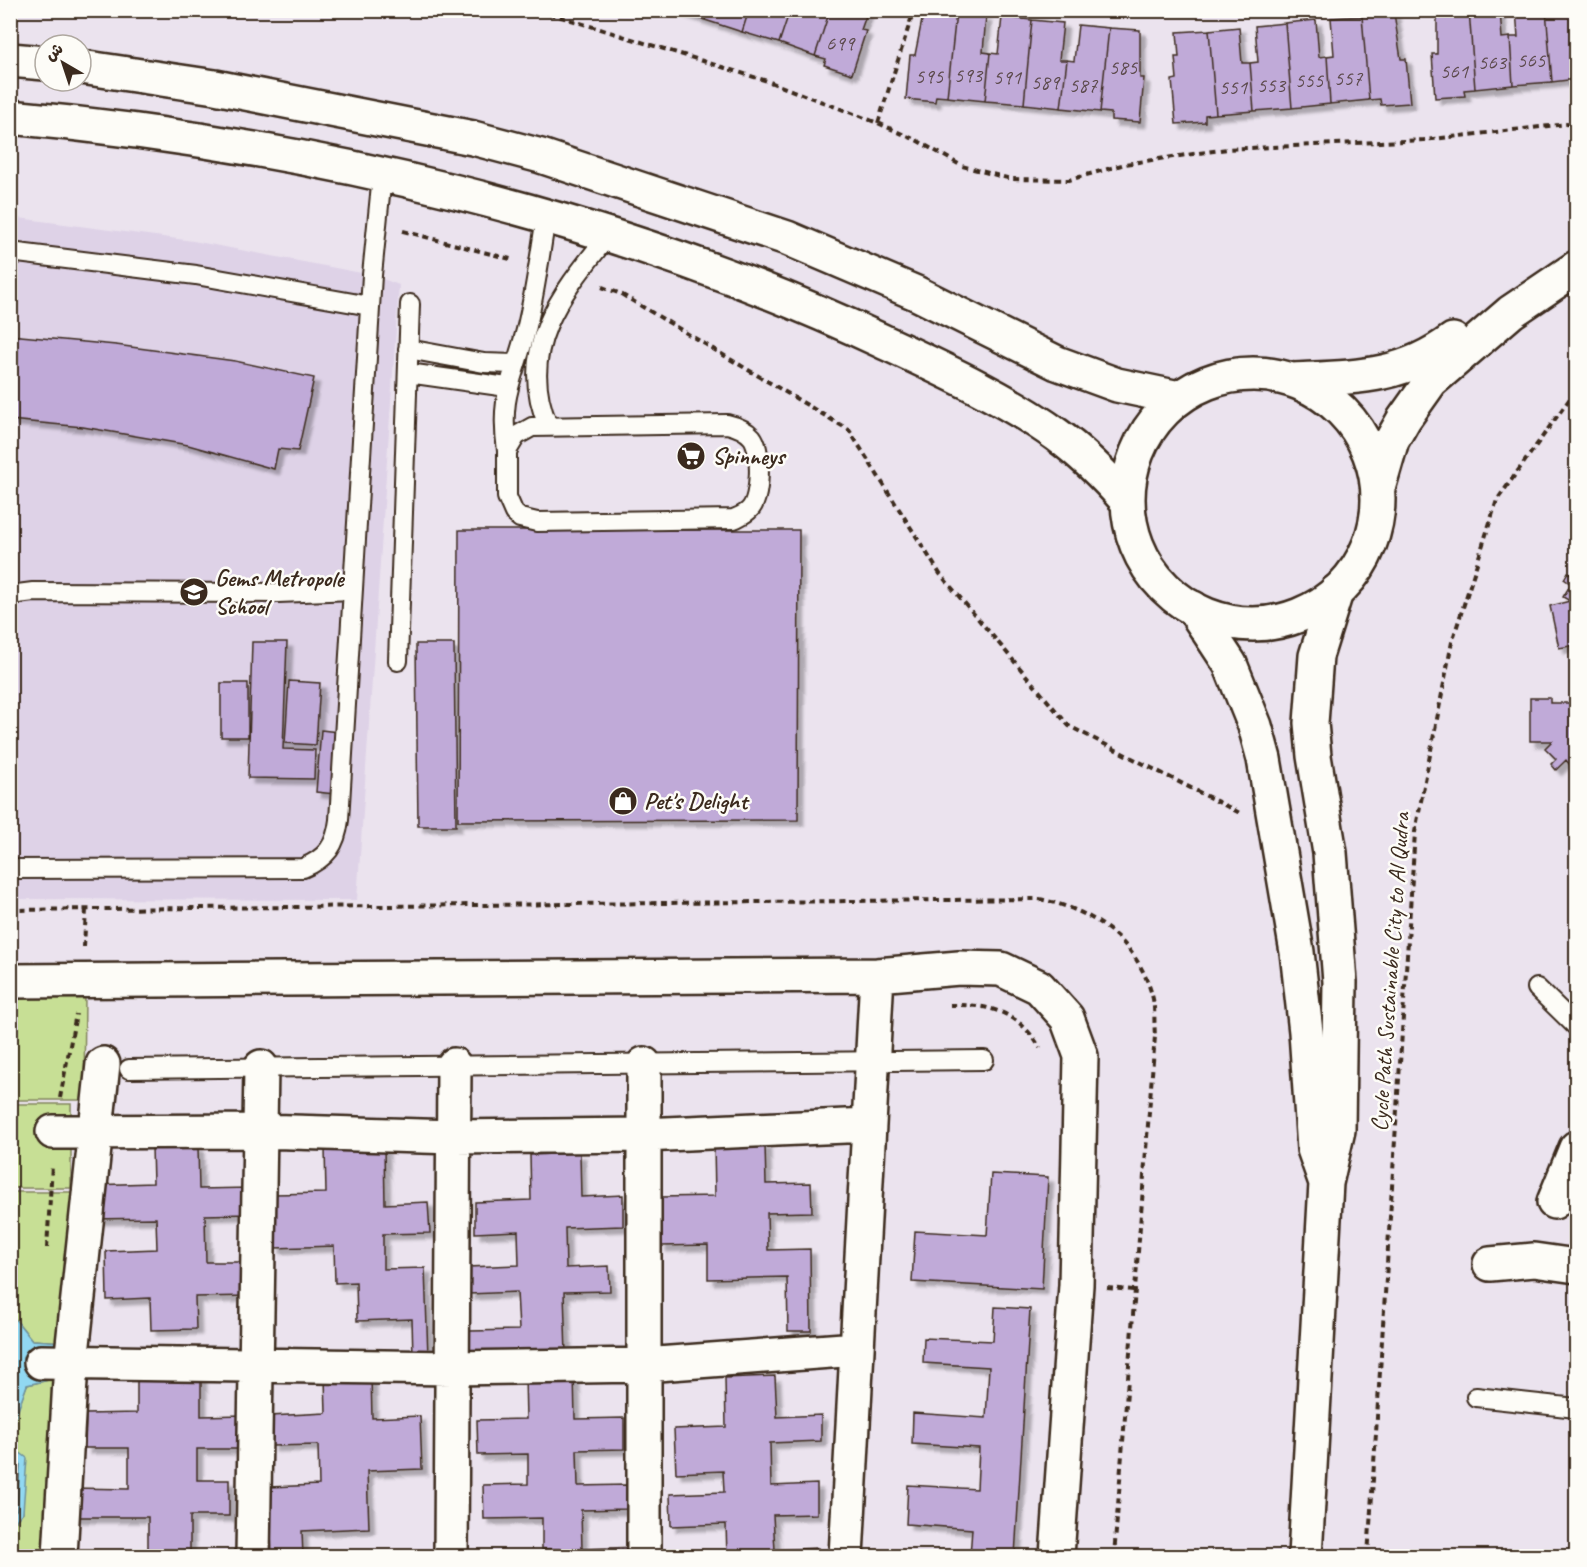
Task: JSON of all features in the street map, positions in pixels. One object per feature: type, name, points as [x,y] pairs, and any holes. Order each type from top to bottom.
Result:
[{"type":"street","points":[[10,60],[33,62]]},
{"type":"street","points":[[93,69],[226,89],[473,138],[541,156],[787,238],[916,293],[1057,363],[1117,384],[1179,398]]},
{"type":"street","points":[[10,117],[105,125],[252,150],[382,176],[502,203],[728,276],[823,313],[915,356],[1041,424],[1083,456],[1127,501]]},
{"type":"street","points":[[1379,485],[1363,440],[1350,420],[1314,390],[1292,380],[1269,375],[1245,374],[1221,378],[1199,386],[1179,398],[1161,414],[1147,433],[1133,466],[1127,501],[1130,524],[1137,547],[1148,568],[1163,586],[1193,608],[1224,620],[1272,622],[1316,606],[1335,592],[1352,574],[1373,532],[1379,485],[1392,440],[1417,399],[1449,364],[1479,342],[1511,312],[1576,268]]},
{"type":"street","points":[[1292,380],[1361,377],[1399,370],[1434,354],[1484,320],[1511,312]]},
{"type":"street","points":[[1305,1557],[1326,1183],[1338,1130],[1340,982],[1333,885],[1311,723],[1316,656],[1335,592]]},
{"type":"street","points":[[1193,608],[1212,635],[1244,694],[1264,759],[1297,952],[1306,1032],[1314,1149],[1326,1183]]},
{"type":"street","points":[[10,981],[877,975],[959,968],[1001,969],[1039,987],[1067,1018],[1081,1056],[1076,1285],[1057,1557]]},
{"type":"street","points":[[846,1557],[877,975]]},
{"type":"street","points":[[644,1064],[644,1557]]},
{"type":"street","points":[[451,1557],[454,1065]]},
{"type":"street","points":[[60,1557],[56,1363],[96,1132],[116,1066]]},
{"type":"street","points":[[253,1557],[261,1067]]},
{"type":"street","points":[[54,1132],[260,1131],[454,1137],[644,1135],[869,1125]]},
{"type":"street","points":[[1554,1202],[1576,1148]]},
{"type":"street","points":[[1490,1264],[1534,1260],[1576,1266]]},
{"type":"street","points":[[56,1363],[452,1368],[644,1365],[857,1349]]},
{"type":"lane","points":[[10,868],[303,868],[318,861],[330,850],[337,836],[370,306],[382,176]]},
{"type":"lane","points":[[546,217],[538,267],[534,333],[536,382],[540,404],[548,425]]},
{"type":"lane","points":[[507,451],[510,443],[523,430],[548,425],[736,426],[752,437],[759,455],[756,500],[751,508],[734,519],[528,522],[520,518],[509,506],[504,408],[514,364],[562,294],[607,237]]},
{"type":"lane","points":[[10,252],[196,275],[370,306]]},
{"type":"lane","points":[[398,661],[410,304]]},
{"type":"lane","points":[[408,349],[484,363],[514,364]]},
{"type":"lane","points":[[408,373],[507,387]]},
{"type":"lane","points":[[10,595],[33,592],[278,593],[353,590]]},
{"type":"lane","points":[[1537,988],[1576,1026]]},
{"type":"lane","points":[[116,1066],[261,1067],[984,1060]]},
{"type":"lane","points":[[1476,1397],[1576,1408]]},
{"type":"path","points":[[529,10],[558,16],[767,81],[878,123],[918,141],[962,166],[1011,179],[1069,180],[1125,164],[1227,148],[1424,140],[1576,123]]},
{"type":"path","points":[[878,123],[914,10]]},
{"type":"path","points":[[376,225],[538,267]]},
{"type":"path","points":[[575,277],[621,294],[849,430],[940,574],[1068,726],[1277,833]]},
{"type":"path","name":"Cycle Path Sustainable City to Al Qudra","points":[[1368,1557],[1415,832],[1452,642],[1497,500],[1576,390]]},
{"type":"path","points":[[10,910],[1039,899],[1063,904],[1086,913],[1107,926],[1136,959],[1153,1000],[1155,1036],[1114,1557]]},
{"type":"shaded area","name":"Gems Metropole School","points":[[11,217],[193,241],[372,275],[399,285],[357,900],[11,899]]},
{"type":"green space","points":[[11,991],[85,992],[84,1100],[11,1100]]},
{"type":"green space","points":[[10,1104],[71,1104],[71,1188],[11,1188]]},
{"type":"green space","points":[[10,1192],[73,1192],[63,1342],[32,1340],[11,1314]]},
{"type":"green space","points":[[62,1377],[47,1553],[11,1554],[11,1526],[23,1512],[10,1430],[27,1385]]},
{"type":"water","points":[[11,1314],[32,1340],[63,1342],[62,1377],[27,1385],[11,1430]]},
{"type":"water","points":[[11,1438],[15,1449],[27,1458],[23,1512],[11,1526]]},
{"type":"building","points":[[675,10],[709,10],[705,20]]},
{"type":"building","points":[[709,10],[749,10],[742,32],[705,20]]},
{"type":"building","points":[[749,10],[790,10],[779,43],[742,32]]},
{"type":"building","points":[[790,10],[830,10],[815,56],[779,43]]},
{"type":"building","points":[[830,10],[868,10],[861,30],[866,31],[852,74],[824,65],[826,59],[815,56]]},
{"type":"building","points":[[924,10],[956,13],[947,97],[936,96],[935,102],[906,99],[910,55],[915,55]]},
{"type":"building","points":[[1437,10],[1469,10],[1475,89],[1464,90],[1465,96],[1435,98],[1432,54],[1437,54]]},
{"type":"building","points":[[1469,10],[1500,10],[1502,38],[1510,37],[1513,85],[1475,89]]},
{"type":"building","points":[[1516,10],[1546,10],[1552,82],[1513,85],[1510,37],[1518,37]]},
{"type":"building","points":[[1546,10],[1576,10],[1576,79],[1552,82]]},
{"type":"building","points":[[956,13],[986,16],[983,52],[990,53],[985,101],[947,97]]},
{"type":"building","points":[[1394,13],[1401,59],[1406,59],[1410,103],[1381,105],[1380,99],[1369,100],[1362,16]]},
{"type":"building","points":[[1362,16],[1369,100],[1330,104],[1327,56],[1334,55],[1331,18]]},
{"type":"building","points":[[1002,17],[1032,20],[1024,104],[985,101],[990,53],[998,54]]},
{"type":"building","points":[[1032,20],[1063,23],[1059,60],[1067,60],[1061,108],[1024,104]]},
{"type":"building","points":[[1316,20],[1319,57],[1327,56],[1330,104],[1292,108],[1285,23]]},
{"type":"building","points":[[1285,23],[1292,108],[1254,111],[1250,63],[1258,62],[1255,26]]},
{"type":"building","points":[[1078,25],[1109,28],[1100,112],[1061,108],[1067,60],[1074,61]]},
{"type":"building","points":[[1239,27],[1242,63],[1250,63],[1254,111],[1216,114],[1209,30]]},
{"type":"building","points":[[1109,28],[1140,30],[1140,78],[1144,78],[1140,122],[1111,120],[1111,113],[1100,112]]},
{"type":"building","points":[[1209,30],[1216,114],[1205,115],[1205,122],[1176,124],[1172,80],[1177,79],[1175,57],[1179,57],[1177,32]]},
{"type":"building","points":[[10,335],[116,345],[235,361],[314,378],[298,451],[278,449],[274,469],[188,445],[83,427],[10,420]]},
{"type":"building","points":[[459,530],[799,530],[798,820],[458,821]]},
{"type":"building","points":[[1568,572],[1576,578],[1576,645],[1559,648],[1550,606],[1570,601],[1563,597],[1571,584],[1564,579]]},
{"type":"building","points":[[252,642],[287,642],[283,749],[315,750],[314,779],[248,778]]},
{"type":"building","points":[[416,644],[454,644],[456,826],[418,826]]},
{"type":"building","points":[[289,681],[320,683],[316,745],[285,743]]},
{"type":"building","points":[[221,683],[248,683],[248,737],[221,737]]},
{"type":"building","points":[[1530,698],[1550,698],[1550,703],[1576,703],[1576,772],[1566,760],[1556,770],[1551,764],[1556,759],[1545,748],[1552,741],[1530,741]]},
{"type":"building","points":[[321,730],[338,732],[335,794],[316,792]]},
{"type":"building","points":[[765,1144],[766,1184],[811,1183],[812,1212],[767,1213],[768,1250],[810,1249],[811,1331],[788,1331],[787,1277],[708,1279],[708,1245],[661,1246],[660,1197],[715,1196],[714,1145]]},
{"type":"building","points":[[198,1146],[199,1189],[249,1188],[249,1214],[205,1215],[206,1262],[249,1262],[250,1296],[195,1297],[196,1329],[151,1330],[150,1298],[107,1300],[106,1251],[157,1249],[156,1218],[92,1219],[91,1185],[153,1183],[152,1147]]},
{"type":"building","points":[[384,1146],[385,1204],[428,1202],[430,1233],[383,1234],[383,1269],[425,1268],[428,1357],[413,1357],[412,1319],[357,1321],[356,1282],[335,1283],[334,1246],[275,1248],[274,1194],[326,1193],[325,1148]]},
{"type":"building","points":[[580,1153],[581,1197],[623,1195],[623,1226],[565,1228],[566,1268],[609,1266],[610,1291],[564,1292],[566,1354],[470,1357],[470,1331],[519,1330],[517,1292],[469,1294],[468,1267],[519,1265],[518,1231],[475,1233],[475,1202],[531,1200],[530,1155]]},
{"type":"building","points":[[991,1174],[1048,1177],[1042,1289],[912,1282],[915,1231],[987,1235]]},
{"type":"building","points":[[995,1307],[1030,1309],[1015,1556],[970,1556],[972,1529],[906,1524],[908,1485],[977,1489],[979,1448],[912,1444],[913,1413],[986,1418],[989,1367],[923,1363],[924,1338],[993,1341]]},
{"type":"building","points":[[574,1373],[575,1419],[624,1418],[624,1449],[577,1450],[578,1486],[626,1485],[627,1509],[581,1510],[582,1549],[637,1547],[637,1556],[560,1556],[560,1549],[542,1549],[542,1518],[484,1519],[483,1485],[528,1484],[528,1454],[478,1455],[477,1420],[526,1419],[525,1375]]},
{"type":"building","points":[[371,1375],[372,1418],[420,1416],[422,1469],[367,1471],[369,1528],[302,1531],[303,1556],[272,1556],[269,1487],[319,1485],[318,1445],[271,1446],[270,1416],[326,1413],[325,1377]]},
{"type":"building","points":[[137,1376],[201,1376],[201,1416],[244,1415],[244,1449],[197,1449],[197,1480],[229,1480],[229,1516],[190,1516],[190,1555],[237,1556],[93,1556],[93,1553],[148,1553],[148,1517],[72,1517],[72,1488],[129,1489],[129,1448],[85,1448],[86,1414],[137,1413]]},
{"type":"building","points":[[775,1376],[777,1417],[821,1415],[821,1441],[770,1443],[771,1486],[817,1484],[817,1514],[773,1515],[775,1550],[818,1548],[818,1556],[727,1556],[726,1524],[671,1526],[670,1494],[724,1492],[723,1471],[676,1473],[674,1429],[726,1427],[725,1378]]},
{"type":"place","name":"Spinneys","points":[[691,456]]},
{"type":"place","name":"Gems Metropole School","points":[[194,592]]},
{"type":"place","name":"Pet's Delight","points":[[623,801]]}]
